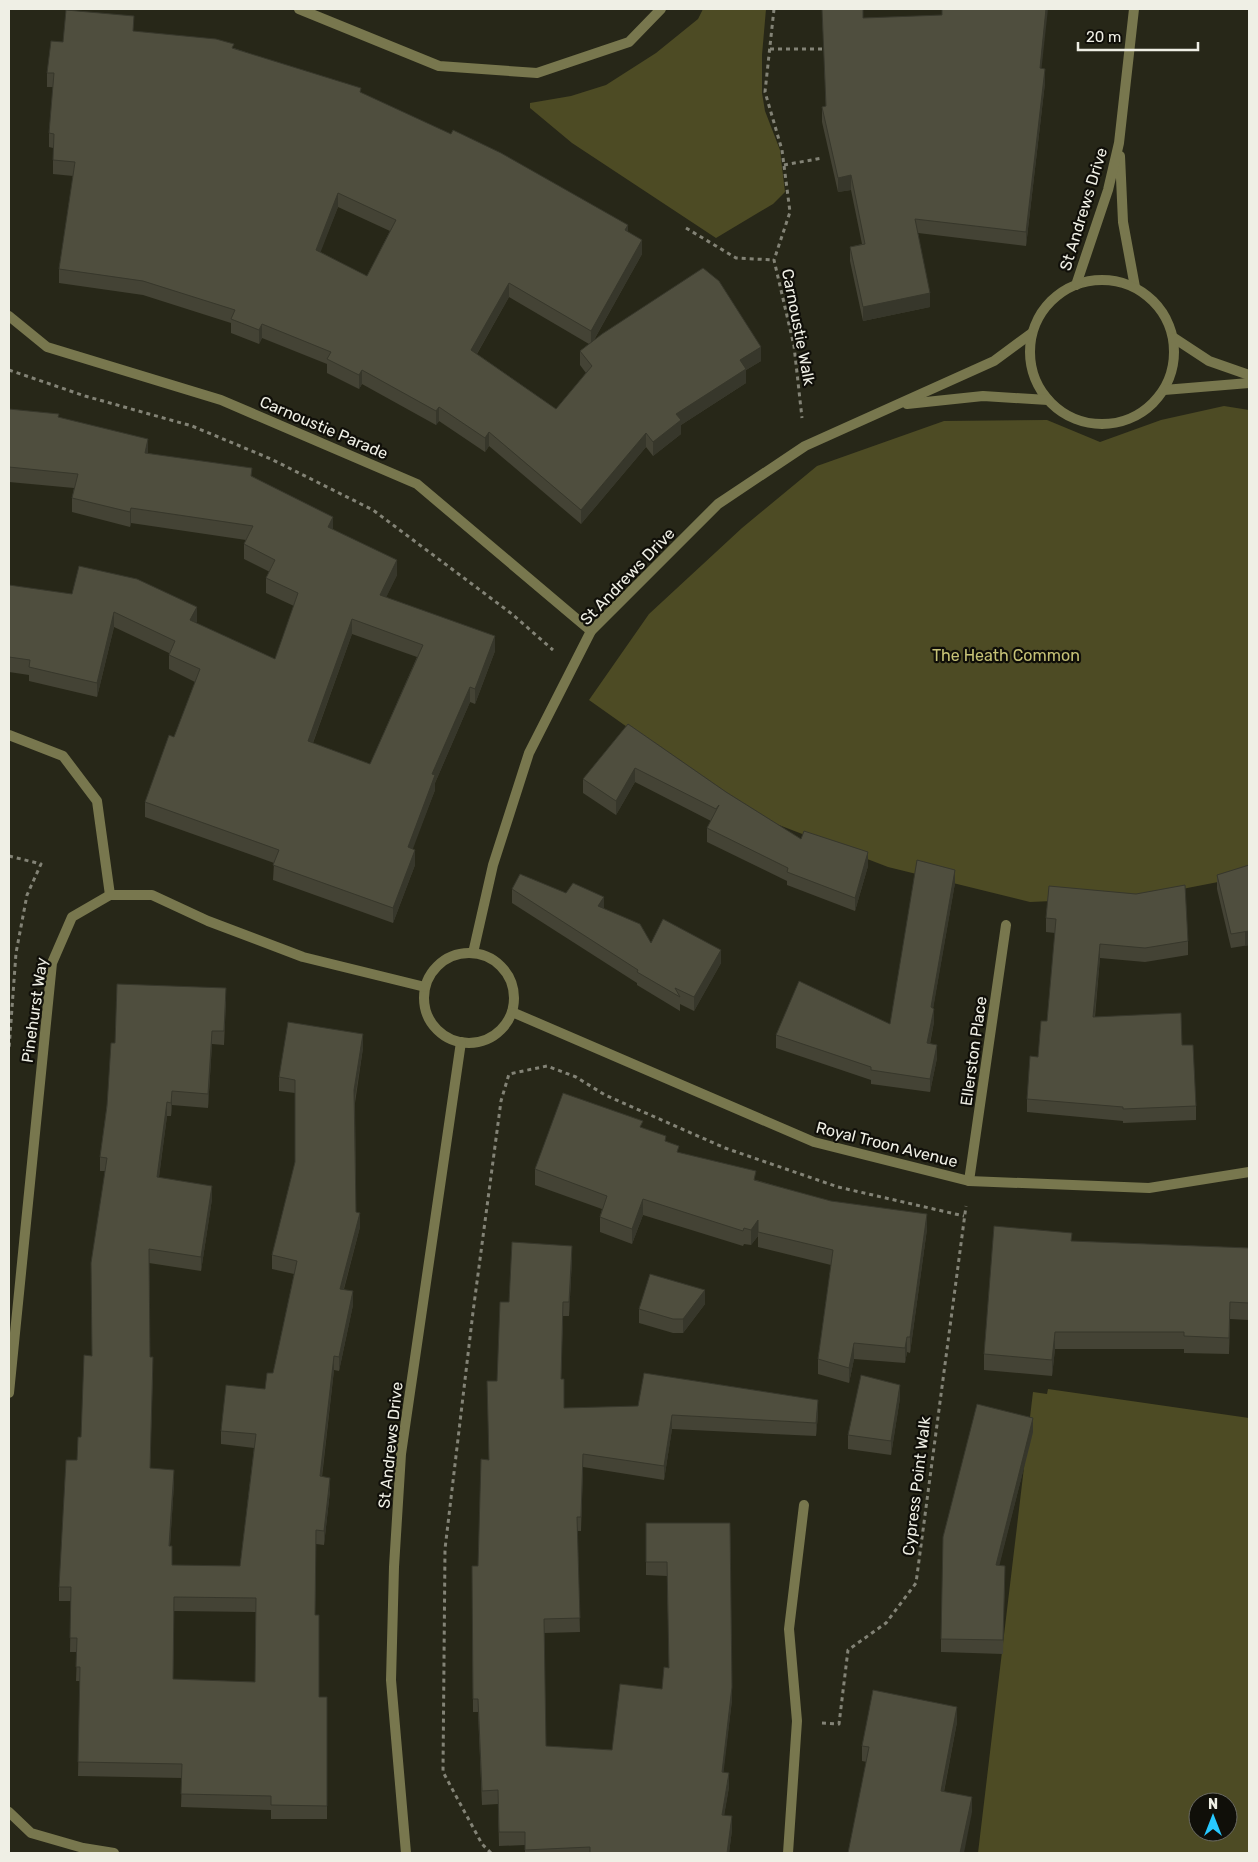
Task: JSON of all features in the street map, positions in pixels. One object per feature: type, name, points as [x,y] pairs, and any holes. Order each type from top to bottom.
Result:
[{"type":"street","points":[[299,9],[439,66],[537,74],[629,42],[661,9]]},
{"type":"street","name":"St Andrews Drive","points":[[1076,285],[1108,190],[1119,143],[1134,9]]},
{"type":"street","name":"St Andrews Drive","points":[[1119,143],[1123,222],[1135,287]]},
{"type":"street","points":[[1101,280],[1135,287],[1155,303],[1169,324],[1174,338],[1174,364],[1164,390],[1147,409],[1125,421],[1110,424],[1084,422],[1062,412],[1048,400],[1034,379],[1030,354],[1032,333],[1043,310],[1062,293],[1076,285],[1101,280]]},
{"type":"street","name":"Carnoustie Parade","points":[[9,316],[47,347],[221,400],[417,484],[591,631]]},
{"type":"street","name":"St Andrews Drive","points":[[473,953],[493,864],[529,753],[591,631],[718,504],[806,446],[994,361],[1032,333]]},
{"type":"street","points":[[1174,338],[1209,361],[1249,375]]},
{"type":"street","points":[[1164,390],[1249,383]]},
{"type":"street","name":"St Andrews Drive","points":[[896,406],[983,396],[1048,400]]},
{"type":"street","points":[[9,734],[63,756],[97,801],[110,895],[152,895],[208,921],[304,957],[425,987]]},
{"type":"street","name":"Pinehurst Way","points":[[9,1393],[52,963],[72,917],[110,895]]},
{"type":"street","name":"Ellerston Place","points":[[969,1180],[1006,925]]},
{"type":"street","points":[[473,953],[489,957],[501,966],[510,979],[514,994],[512,1012],[504,1026],[492,1036],[478,1042],[461,1042],[446,1037],[434,1026],[426,1013],[425,987],[431,973],[442,961],[456,954],[473,953]]},
{"type":"street","name":"Royal Troon Avenue","points":[[512,1012],[814,1142],[969,1180],[1149,1188],[1249,1172]]},
{"type":"street","name":"St Andrews Drive","points":[[406,1853],[391,1680],[394,1567],[401,1454],[461,1042]]},
{"type":"street","points":[[788,1853],[797,1721],[788,1629],[804,1505]]},
{"type":"street","points":[[9,1812],[31,1833],[83,1848],[114,1853]]},
{"type":"path","name":"Carnoustie Walk","points":[[774,9],[765,92],[782,150],[790,212],[774,260],[794,346],[806,446]]},
{"type":"path","points":[[770,49],[824,49]]},
{"type":"path","points":[[784,165],[822,158]]},
{"type":"path","points":[[686,228],[736,258],[774,260]]},
{"type":"path","points":[[9,370],[86,396],[192,426],[271,459],[373,510],[512,614],[554,651],[581,652]]},
{"type":"path","points":[[9,856],[41,864],[27,895],[16,953],[9,1049]]},
{"type":"path","points":[[491,1853],[482,1844],[443,1772],[445,1549],[474,1302],[501,1101],[509,1074],[547,1066],[576,1077],[605,1095],[724,1148],[838,1186],[964,1216]]},
{"type":"path","name":"Cypress Point Walk","points":[[797,1721],[839,1724],[848,1650],[886,1624],[916,1583],[969,1180]]},
{"type":"green space","points":[[703,9],[766,9],[762,55],[762,93],[765,111],[780,150],[785,192],[773,204],[716,238],[572,143],[530,108],[530,103],[571,96],[606,85],[656,53],[698,19]]},
{"type":"green space","name":"The Heath Common","points":[[1224,406],[1249,410],[1249,876],[1141,897],[1030,902],[888,867],[750,814],[589,700],[649,614],[742,528],[817,466],[944,421],[1047,420],[1100,442],[1161,420]]},
{"type":"green space","points":[[1048,1389],[1249,1418],[1249,1853],[978,1853],[1033,1392],[1047,1394]]},
{"type":"building","points":[[822,9],[863,9],[863,18],[942,15],[942,9],[1046,9],[1040,68],[1045,69],[1026,232],[915,219],[930,293],[863,307],[850,247],[865,244],[851,175],[838,178],[822,107],[826,106]]},
{"type":"building","points":[[66,10],[134,16],[133,31],[216,39],[234,44],[232,48],[361,88],[360,92],[451,134],[453,130],[501,153],[628,225],[625,230],[642,240],[591,331],[509,283],[471,350],[556,409],[592,366],[580,351],[602,334],[703,268],[719,281],[761,347],[740,360],[746,369],[676,414],[681,420],[653,442],[646,433],[581,510],[489,432],[485,438],[439,407],[436,411],[362,370],[359,375],[327,359],[331,352],[262,324],[259,330],[231,319],[235,310],[143,281],[59,269],[75,162],[53,160],[54,134],[49,133],[54,73],[47,73],[51,41],[63,42]],"holes":[[[338,193],[396,220],[367,276],[316,250]]]},
{"type":"building","points":[[9,409],[59,414],[58,417],[148,439],[145,453],[252,468],[251,476],[333,517],[328,527],[397,560],[380,595],[495,636],[475,689],[470,687],[432,774],[435,775],[408,847],[415,850],[393,908],[273,865],[279,850],[145,802],[169,735],[174,737],[200,669],[169,655],[175,641],[114,612],[97,683],[29,667],[30,660],[9,657],[9,585],[72,594],[79,566],[137,579],[197,607],[190,620],[275,659],[298,593],[266,578],[275,560],[244,544],[253,526],[131,508],[130,512],[72,498],[78,474],[9,467]],"holes":[[[352,619],[423,645],[370,764],[308,741]]]},
{"type":"building","points":[[628,724],[726,792],[801,839],[804,831],[868,852],[855,898],[787,872],[788,868],[707,828],[719,805],[716,809],[635,768],[616,801],[583,779]]},
{"type":"building","points":[[917,860],[955,870],[931,1007],[934,1009],[927,1043],[937,1045],[930,1079],[871,1070],[871,1067],[776,1035],[799,981],[890,1024]]},
{"type":"building","points":[[1249,865],[1249,931],[1231,934],[1217,875]]},
{"type":"building","points":[[520,874],[566,893],[573,883],[604,897],[598,906],[640,924],[651,943],[663,919],[721,950],[694,997],[675,988],[680,997],[637,972],[638,970],[512,889]]},
{"type":"building","points":[[1185,885],[1188,941],[1145,948],[1100,944],[1093,1017],[1181,1013],[1182,1045],[1193,1045],[1196,1106],[1123,1109],[1123,1107],[1027,1099],[1030,1056],[1038,1057],[1041,1021],[1047,1021],[1056,919],[1046,918],[1049,886],[1136,894]]},
{"type":"building","points":[[117,984],[226,988],[224,1031],[212,1031],[208,1094],[172,1091],[171,1103],[167,1102],[157,1177],[212,1186],[201,1257],[149,1249],[150,1357],[153,1357],[150,1468],[174,1470],[169,1546],[172,1546],[172,1565],[240,1566],[256,1434],[221,1431],[226,1385],[265,1389],[267,1373],[273,1373],[297,1261],[272,1255],[295,1162],[295,1080],[279,1077],[288,1022],[363,1034],[354,1090],[356,1212],[360,1213],[340,1289],[353,1291],[339,1357],[334,1356],[320,1476],[330,1478],[324,1531],[316,1530],[315,1615],[319,1615],[319,1697],[327,1697],[327,1806],[271,1805],[271,1796],[181,1794],[182,1764],[78,1762],[80,1667],[76,1667],[77,1638],[70,1638],[71,1587],[59,1587],[66,1460],[77,1460],[78,1437],[81,1437],[84,1355],[92,1356],[91,1263],[107,1158],[100,1157],[107,1106],[111,1043],[115,1043]],"holes":[[[174,1597],[256,1598],[255,1682],[173,1679]]]},
{"type":"building","points":[[563,1093],[643,1121],[640,1127],[666,1136],[665,1141],[679,1146],[677,1152],[756,1171],[754,1180],[831,1201],[927,1214],[910,1337],[907,1337],[905,1348],[854,1343],[849,1368],[818,1359],[833,1250],[758,1232],[758,1220],[751,1230],[744,1228],[743,1231],[643,1199],[632,1229],[600,1217],[607,1196],[535,1169]]},
{"type":"building","points":[[994,1226],[1072,1233],[1071,1241],[1249,1248],[1249,1303],[1230,1302],[1229,1338],[1184,1336],[1184,1332],[1055,1332],[1052,1360],[984,1354]]},
{"type":"building","points":[[512,1242],[572,1246],[569,1302],[563,1302],[561,1379],[564,1379],[564,1408],[638,1406],[644,1373],[818,1400],[816,1423],[672,1415],[664,1466],[583,1454],[581,1517],[577,1517],[580,1618],[544,1619],[546,1746],[612,1750],[620,1684],[662,1689],[664,1667],[669,1668],[667,1562],[646,1562],[646,1523],[730,1523],[732,1687],[722,1772],[729,1773],[722,1815],[732,1816],[727,1853],[590,1853],[590,1847],[525,1850],[525,1832],[499,1832],[498,1790],[482,1791],[478,1699],[473,1699],[472,1566],[478,1566],[481,1459],[489,1460],[487,1381],[497,1381],[500,1302],[509,1302]]},
{"type":"building","points":[[650,1274],[705,1290],[683,1319],[673,1319],[639,1309]]},
{"type":"building","points":[[861,1375],[900,1385],[891,1441],[848,1435]]},
{"type":"building","points":[[977,1404],[1033,1418],[996,1565],[1005,1566],[1003,1640],[941,1639],[943,1537]]},
{"type":"building","points":[[873,1690],[957,1707],[941,1791],[972,1797],[960,1853],[848,1853],[869,1747],[862,1746]]}]
